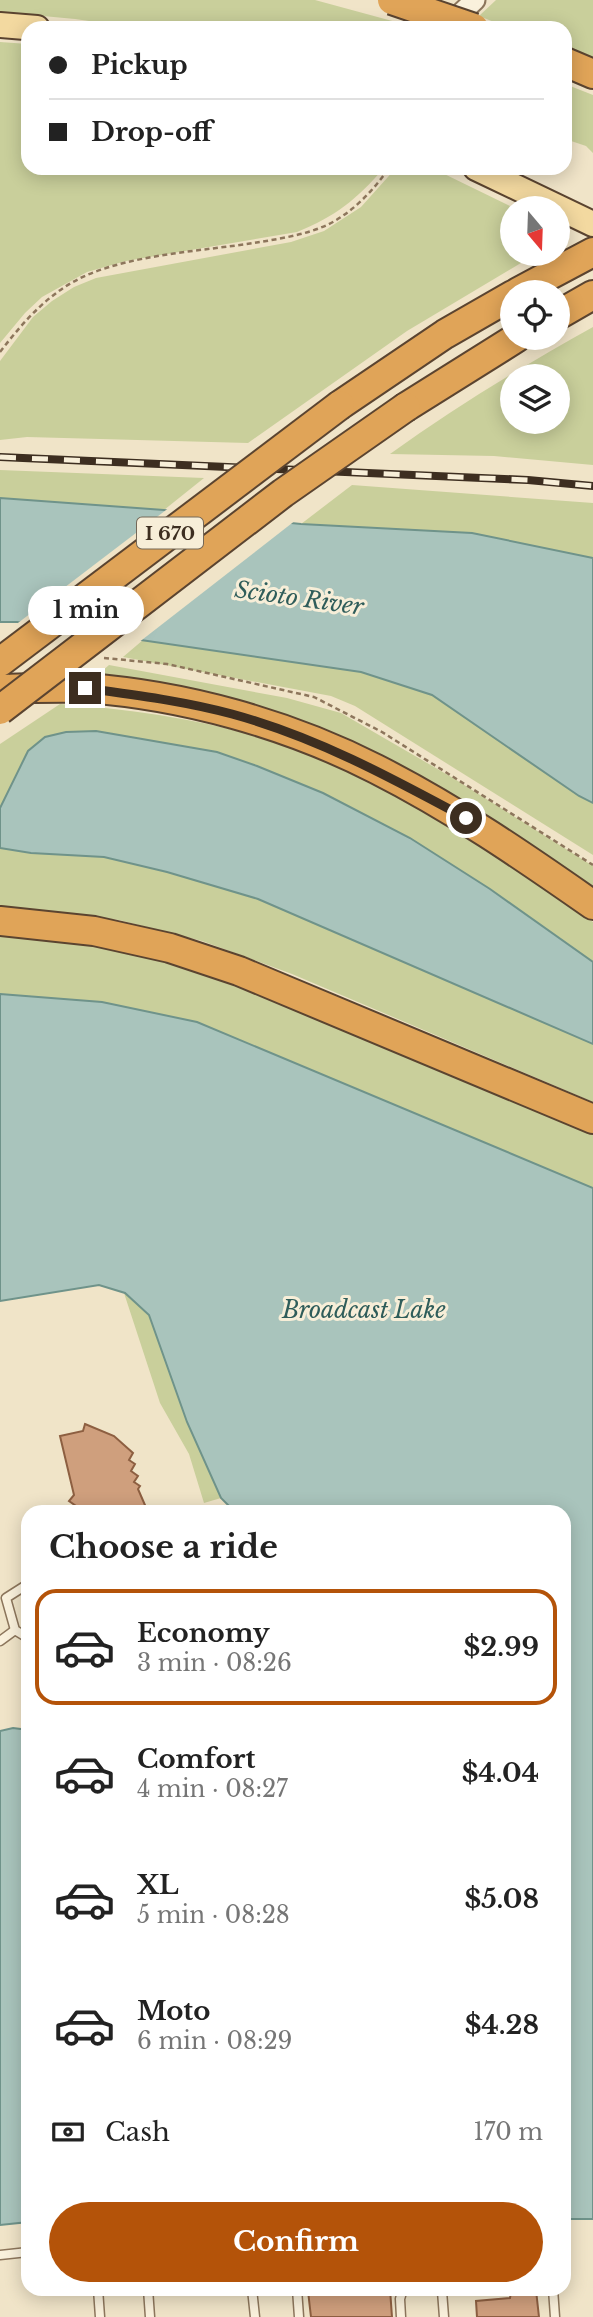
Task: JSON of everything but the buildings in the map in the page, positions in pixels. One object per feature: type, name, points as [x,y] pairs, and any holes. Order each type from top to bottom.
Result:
[{"type":"highway","points":[[392,0],[454,21]]},
{"type":"highway","points":[[572,65],[593,74]]},
{"type":"highway","points":[[540,280],[593,252]]},
{"type":"highway","points":[[570,307],[593,295]]},
{"type":"highway","name":"I 670","points":[[0,662],[340,405],[445,334],[500,302]]},
{"type":"highway","name":"I 670","points":[[0,710],[284,493],[406,407],[500,348]]},
{"type":"highway","points":[[0,689],[85,688],[174,701],[234,715],[297,735],[375,768],[466,818],[593,905]]},
{"type":"highway","points":[[0,921],[94,931],[170,948],[239,971],[593,1119]]},
{"type":"main road","points":[[0,25],[21,27]]},
{"type":"main road","points":[[490,175],[593,224]]},
{"type":"street","points":[[452,21],[475,0]]},
{"type":"lane","points":[[21,1588],[6,1598],[15,1630],[21,1634]]},
{"type":"lane","points":[[0,1641],[15,1630]]},
{"type":"lane","points":[[0,2255],[21,2253]]},
{"type":"lane","points":[[98,2296],[100,2317]]},
{"type":"lane","points":[[148,2296],[150,2317]]},
{"type":"lane","points":[[253,2296],[255,2317]]},
{"type":"lane","points":[[298,2296],[299,2317]]},
{"type":"lane","points":[[401,2296],[401,2317]]},
{"type":"lane","points":[[442,2296],[444,2317]]},
{"type":"lane","points":[[554,2296],[555,2317]]},
{"type":"path","points":[[0,352],[17,330],[50,297],[86,276],[124,263],[284,238],[326,225],[360,203],[383,175]]},
{"type":"green space","points":[[0,0],[315,0],[392,21],[89,21],[0,12]]},
{"type":"green space","points":[[496,0],[593,0],[593,62],[572,54],[572,21],[492,21],[479,16]]},
{"type":"green space","points":[[0,42],[21,44],[21,175],[377,175],[345,206],[297,232],[126,261],[87,272],[42,297],[0,343]]},
{"type":"green space","points":[[572,87],[593,95],[593,153],[586,146],[572,141]]},
{"type":"green space","points":[[390,175],[446,175],[500,201],[500,266],[516,266],[407,331],[248,443],[27,437],[0,440],[0,361],[33,317],[52,301],[74,287],[96,278],[291,242],[324,231],[361,207]]},
{"type":"green space","points":[[593,327],[593,465],[494,456],[390,454],[500,381],[500,434],[570,434],[570,364],[529,364],[553,350],[570,350],[570,340]]},
{"type":"green space","points":[[0,470],[204,478],[164,510],[0,498]]},
{"type":"green space","points":[[352,485],[593,503],[593,558],[472,533],[301,524]]},
{"type":"green space","points":[[143,640],[361,672],[432,695],[593,803],[593,855],[355,706],[331,696],[123,657]]},
{"type":"green space","points":[[109,665],[287,698],[341,713],[453,778],[593,866],[593,886],[472,805],[371,752],[94,678]]},
{"type":"green space","points":[[60,704],[134,711],[208,724],[279,743],[349,771],[444,823],[593,922],[593,962],[490,889],[410,838],[323,793],[217,752],[28,751],[0,808],[0,744]]},
{"type":"green space","points":[[0,848],[31,853],[104,857],[259,899],[593,1044],[593,1102],[292,974],[202,941],[119,920],[0,908]]},
{"type":"green space","points":[[0,935],[63,938],[170,961],[259,990],[593,1130],[593,1188],[197,1022],[102,1002],[0,994]]},
{"type":"green space","points":[[99,1285],[125,1292],[149,1315],[187,1422],[221,1498],[204,1503],[189,1454],[160,1403],[124,1293]]},
{"type":"water","name":"Scioto River","points":[[0,498],[164,510],[301,524],[472,533],[593,558],[593,803],[432,695],[361,672],[17,622],[0,622]]},
{"type":"water","points":[[96,731],[217,752],[323,793],[410,838],[490,889],[593,962],[593,1044],[258,899],[167,872],[104,857],[31,853],[0,848],[0,808],[28,751],[45,737],[66,732]]},
{"type":"water","name":"Broadcast Lake","points":[[0,994],[102,1002],[197,1022],[593,1188],[593,2219],[571,2219],[571,1505],[228,1505],[221,1498],[187,1422],[149,1315],[125,1293],[99,1285],[0,1301]]},
{"type":"water","points":[[21,1729],[21,2223],[0,2225],[0,1731]]},
{"type":"pier","points":[[170,507],[296,520],[138,643],[14,626]]},
{"type":"railway","points":[[0,457],[528,480],[593,486]]},
{"type":"route","points":[[85,688],[174,701],[234,715],[297,735],[375,768],[466,818]]}]
